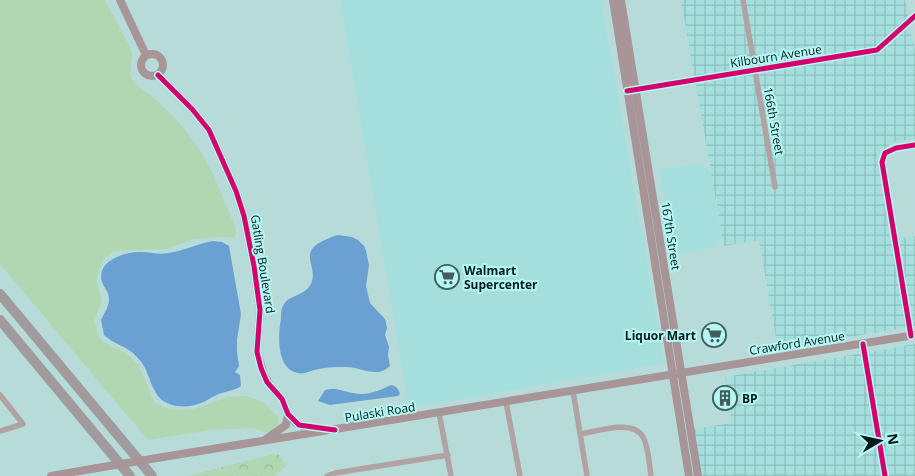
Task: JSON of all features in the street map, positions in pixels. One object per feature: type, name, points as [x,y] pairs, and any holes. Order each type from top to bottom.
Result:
[{"type":"highway","points":[[0,294],[152,476]]},
{"type":"highway","points":[[0,320],[130,476]]},
{"type":"main road","points":[[120,0],[146,55]]},
{"type":"main road","name":"167th Street","points":[[613,0],[689,476]]},
{"type":"main road","name":"167th Street","points":[[621,0],[698,476]]},
{"type":"main road","points":[[156,54],[161,59],[162,70],[158,75],[150,77],[141,70],[140,62],[146,55],[156,54]]},
{"type":"main road","name":"Gatling Boulevard","points":[[158,75],[192,109],[209,130],[236,191],[248,232],[260,310],[258,360],[267,382],[282,399],[288,414],[296,423],[302,426],[335,430]]},
{"type":"main road","name":"Crawford Avenue","points":[[682,374],[913,336]]},
{"type":"main road","name":"Pulaski Road","points":[[51,476],[682,374]]},
{"type":"main road","points":[[263,441],[286,425],[288,414]]},
{"type":"street","name":"166th Street","points":[[743,0],[775,186]]},
{"type":"street","name":"Kilbourn Avenue","points":[[627,91],[877,50],[915,16]]},
{"type":"street","points":[[913,336],[882,162],[885,153],[896,148],[915,145]]},
{"type":"street","points":[[863,344],[885,476]]},
{"type":"street","points":[[573,391],[588,476]]},
{"type":"street","points":[[0,395],[23,424],[0,431]]},
{"type":"street","points":[[506,402],[520,476]]},
{"type":"street","points":[[439,413],[451,476]]},
{"type":"street","points":[[581,434],[622,427],[630,427],[637,430],[643,438],[651,476]]},
{"type":"street","points":[[327,476],[335,473],[448,455]]},
{"type":"shaded area","points":[[340,0],[601,0],[664,363],[409,408]]},
{"type":"shaded area","points":[[681,0],[905,0],[915,50],[915,139],[893,142],[877,155],[890,240],[915,236],[915,326],[778,349],[759,240],[724,246]]},
{"type":"shaded area","points":[[703,163],[710,172],[722,237],[715,246],[673,255],[659,169]]},
{"type":"shaded area","points":[[338,235],[358,240],[366,251],[369,265],[366,286],[370,303],[385,319],[387,328],[385,335],[389,347],[390,366],[380,372],[352,367],[339,367],[297,373],[285,365],[280,350],[279,333],[282,307],[286,301],[309,287],[313,272],[310,253],[314,247]]},
{"type":"shaded area","points":[[213,241],[222,242],[229,246],[241,314],[237,340],[239,366],[235,372],[240,375],[241,386],[193,406],[175,406],[159,398],[143,365],[136,356],[104,335],[101,320],[109,302],[109,295],[101,280],[102,271],[108,262],[124,254],[144,252],[165,254]]},
{"type":"shaded area","points":[[915,344],[915,476],[700,476],[693,429],[732,423],[725,377]]},
{"type":"shaded area","points":[[391,385],[398,389],[400,394],[398,396],[330,405],[318,401],[325,390],[329,389],[363,394]]},
{"type":"green space","points":[[0,0],[105,0],[130,47],[132,56],[130,74],[135,84],[155,99],[178,121],[202,153],[213,174],[237,232],[234,238],[194,239],[166,249],[113,251],[104,259],[96,280],[102,300],[94,322],[99,337],[104,342],[126,353],[138,364],[155,403],[168,409],[190,410],[228,397],[247,396],[265,403],[279,418],[278,425],[271,432],[263,432],[254,428],[210,430],[148,440],[0,264]]},
{"type":"green space","points":[[275,454],[279,455],[287,465],[275,476],[187,476]]},
{"type":"cycle path","points":[[627,91],[877,50],[915,16]]},
{"type":"cycle path","points":[[158,75],[192,109],[209,130],[236,191],[244,216],[254,266],[260,310],[257,352],[267,382],[282,399],[288,414],[299,425],[335,430]]},
{"type":"cycle path","points":[[911,336],[882,162],[885,153],[896,148],[915,145]]},
{"type":"cycle path","points":[[863,344],[885,476]]},
{"type":"place","name":"Walmart Supercenter","points":[[447,277]]},
{"type":"place","name":"Liquor Mart","points":[[714,335]]},
{"type":"place","name":"BP","points":[[725,398]]}]
